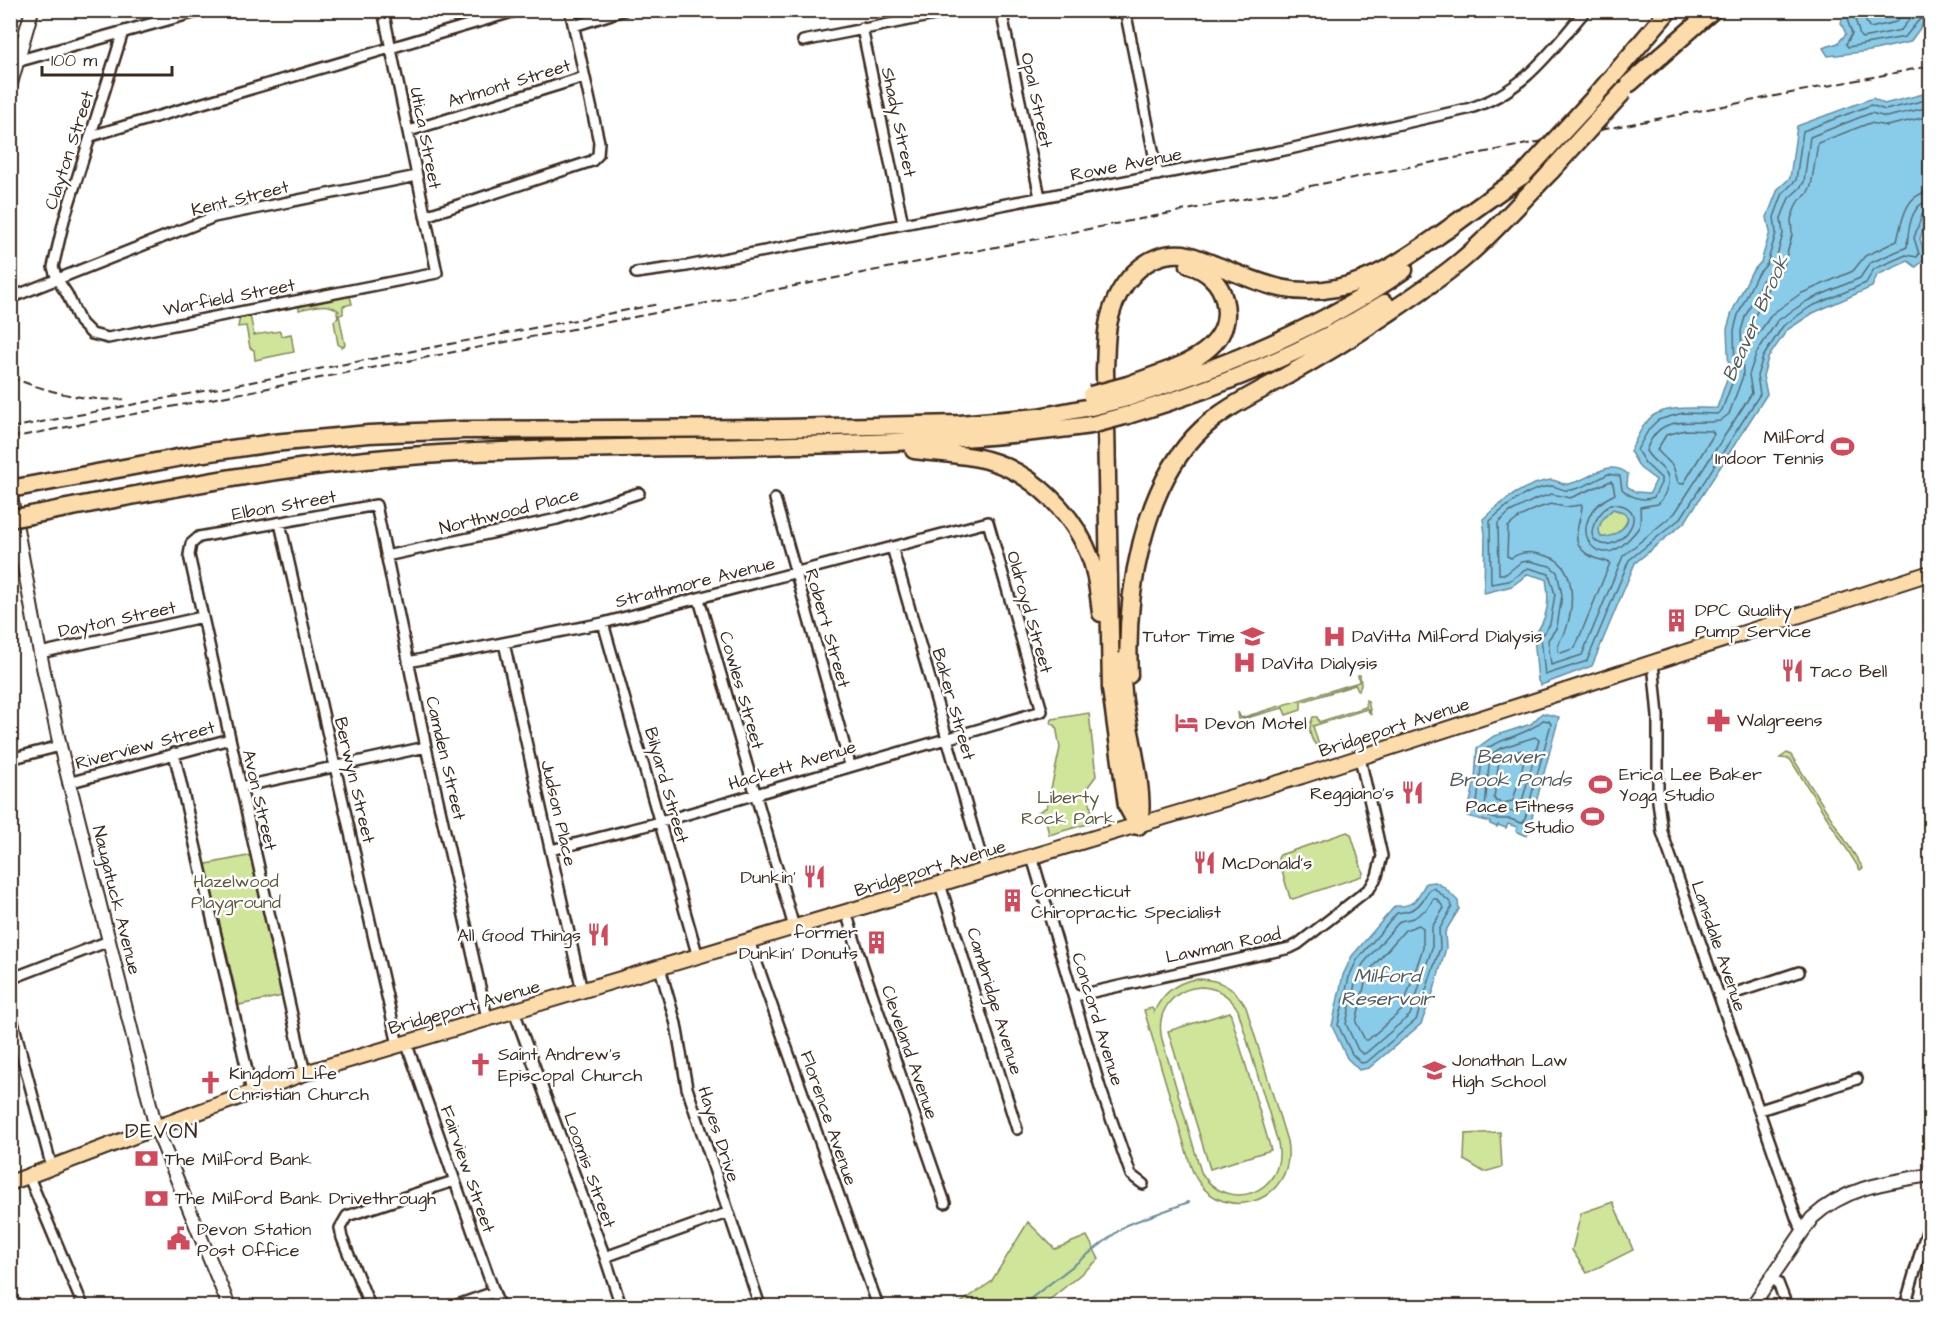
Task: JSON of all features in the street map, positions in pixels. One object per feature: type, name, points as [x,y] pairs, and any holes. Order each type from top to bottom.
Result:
[{"type":"highway","points":[[1619,69],[1659,10]]},
{"type":"highway","points":[[16,489],[204,453],[293,441],[472,429],[773,428],[948,424],[1038,417],[1127,392],[1242,357],[1345,307],[1399,274],[1452,236],[1522,176],[1595,97],[1669,10]]},
{"type":"highway","points":[[1132,741],[1128,630],[1134,580],[1147,524],[1160,489],[1180,456],[1197,434],[1216,418],[1357,334],[1437,280],[1486,237],[1552,170],[1696,10]]},
{"type":"highway","points":[[1627,87],[1713,10]]},
{"type":"highway","points":[[10,519],[242,475],[401,456],[518,450],[947,441],[1010,436],[1091,425],[1128,416],[1188,396],[1264,366],[1360,318],[1406,290],[1458,253],[1552,170]]},
{"type":"highway","points":[[1111,689],[1106,333],[1113,306],[1124,285],[1141,267],[1152,260],[1161,256],[1182,254],[1277,288],[1307,291],[1336,289],[1360,282],[1410,256],[1522,176]]},
{"type":"highway","points":[[1127,392],[1204,354],[1217,342],[1225,324],[1226,304],[1221,290],[1207,274],[1192,266],[1175,263],[1147,273],[1127,294],[1115,332],[1113,367],[1115,564],[1121,672],[1141,803],[1138,826]]},
{"type":"highway","points":[[862,444],[987,460],[1034,483],[1057,503],[1077,531],[1091,559],[1099,598],[1127,806],[1138,826]]},
{"type":"main road","points":[[10,87],[32,10]]},
{"type":"main road","name":"Naugatuck Avenue","points":[[16,489],[40,653],[68,783],[156,1128],[229,1306]]},
{"type":"main road","name":"Bridgeport Avenue","points":[[10,1184],[305,1073],[1360,758],[1930,573]]},
{"type":"main road","points":[[1752,1306],[1818,1212],[1843,1196],[1880,1183],[1930,1175]]},
{"type":"street","points":[[18,61],[202,10]]},
{"type":"street","name":"Utica Street","points":[[383,10],[437,273]]},
{"type":"street","points":[[91,136],[519,10]]},
{"type":"street","points":[[424,216],[592,161],[598,155],[599,142],[596,123],[570,10]]},
{"type":"street","points":[[574,26],[624,10]]},
{"type":"street","points":[[802,41],[960,10]]},
{"type":"street","name":"Opal Street","points":[[1001,10],[1040,197]]},
{"type":"street","points":[[1125,10],[1158,175]]},
{"type":"street","name":"Rowe Avenue","points":[[636,273],[687,266],[1158,175],[1368,133],[1485,104],[1517,86],[1536,68],[1586,10]]},
{"type":"street","name":"Shady Street","points":[[862,28],[903,224]]},
{"type":"street","name":"Clayton Street","points":[[57,279],[53,267],[59,238],[123,32]]},
{"type":"street","name":"Arlmont Street","points":[[409,131],[584,76]]},
{"type":"street","name":"Kent Street","points":[[10,298],[214,217],[417,176]]},
{"type":"street","name":"Warfield Street","points":[[57,279],[85,328],[97,336],[108,338],[437,273]]},
{"type":"street","name":"Northwood Place","points":[[386,556],[557,519],[639,493]]},
{"type":"street","name":"Robert Street","points":[[775,499],[850,765]]},
{"type":"street","name":"Camden Street","points":[[376,505],[426,747],[487,1018]]},
{"type":"street","name":"Elbon Street","points":[[199,537],[376,505]]},
{"type":"street","name":"Strathmore Avenue","points":[[408,662],[603,622],[699,599],[987,522]]},
{"type":"street","name":"Oldroyd Street","points":[[987,522],[1042,711]]},
{"type":"street","name":"Berwyn Street","points":[[280,523],[335,767],[402,1043]]},
{"type":"street","name":"Avon Street","points":[[199,537],[191,544],[189,555],[305,1073]]},
{"type":"street","name":"Baker Street","points":[[891,547],[985,870]]},
{"type":"street","name":"Cowles Street","points":[[699,599],[794,927]]},
{"type":"street","name":"Dayton Street","points":[[40,653],[202,617]]},
{"type":"street","name":"Bilyard Street","points":[[603,622],[698,957]]},
{"type":"street","name":"Judson Place","points":[[504,643],[582,991]]},
{"type":"street","name":"Lansdale Avenue","points":[[1653,662],[1658,716],[1660,822],[1797,1220],[1803,1231]]},
{"type":"street","name":"Hackett Avenue","points":[[551,850],[660,822],[1042,711]]},
{"type":"street","name":"Riverview Street","points":[[68,783],[230,739]]},
{"type":"street","points":[[10,759],[60,746]]},
{"type":"street","points":[[241,787],[426,747]]},
{"type":"street","points":[[174,753],[252,1092]]},
{"type":"street","name":"Lawman Road","points":[[1074,996],[1290,948],[1370,888],[1377,876],[1382,856],[1360,758]]},
{"type":"street","name":"Concord Avenue","points":[[1032,857],[1100,1087],[1131,1175],[1143,1184]]},
{"type":"street","name":"Cambridge Avenue","points":[[940,884],[1017,1129]]},
{"type":"street","name":"Cleveland Avenue","points":[[846,912],[945,1203]]},
{"type":"street","points":[[10,979],[109,941]]},
{"type":"street","name":"Florence Avenue","points":[[749,941],[878,1306]]},
{"type":"street","name":"Hayes Drive","points":[[660,968],[676,1024],[687,1088],[760,1306]]},
{"type":"street","points":[[1720,998],[1799,972]]},
{"type":"street","points":[[10,1011],[52,1168]]},
{"type":"street","name":"Loomis Street","points":[[514,1011],[621,1306]]},
{"type":"street","name":"Fairview Street","points":[[402,1043],[500,1306]]},
{"type":"street","points":[[1760,1110],[1857,1078]]},
{"type":"street","points":[[29,1177],[83,1306]]},
{"type":"street","points":[[370,1306],[342,1238],[340,1228],[347,1216],[454,1181]]},
{"type":"street","points":[[605,1257],[727,1213]]},
{"type":"street","points":[[1905,1306],[1930,1223]]},
{"type":"street","points":[[1773,1278],[1778,1283],[1787,1306]]},
{"type":"street","points":[[454,1306],[494,1292]]},
{"type":"green space","points":[[350,296],[352,304],[343,306],[343,314],[339,315],[345,345],[342,347],[338,344],[334,321],[338,318],[337,312],[339,311],[325,305],[299,310],[299,306]]},
{"type":"green space","points":[[250,315],[254,335],[280,331],[281,336],[291,334],[294,352],[255,360],[246,326],[238,327],[240,317]]},
{"type":"green space","points":[[1613,509],[1623,512],[1628,518],[1627,522],[1614,535],[1601,537],[1600,525]]},
{"type":"green space","points":[[1358,675],[1360,675],[1361,684],[1359,691],[1355,685],[1301,702],[1301,710],[1286,715],[1283,708],[1239,720],[1238,712],[1241,718],[1359,682]]},
{"type":"green space","points":[[1366,700],[1371,715],[1367,709],[1313,726],[1320,749],[1317,746],[1310,730],[1313,717],[1317,717],[1319,722],[1366,707]]},
{"type":"green space","name":"Liberty Rock Park","points":[[1089,713],[1096,776],[1087,788],[1094,822],[1049,835],[1045,815],[1035,816],[1035,814],[1047,807],[1060,748],[1056,726],[1051,723],[1052,719]]},
{"type":"green space","points":[[1787,753],[1791,755],[1863,868],[1860,870],[1790,759],[1780,758]]},
{"type":"green space","points":[[1347,832],[1351,834],[1362,876],[1293,899],[1290,898],[1278,858],[1280,855]]},
{"type":"green space","name":"Hazelwood Playground","points":[[253,855],[283,996],[239,1005],[206,867],[207,864]]},
{"type":"green space","points":[[1195,979],[1211,980],[1225,985],[1242,1000],[1246,1007],[1287,1141],[1287,1163],[1280,1181],[1268,1194],[1252,1202],[1234,1203],[1217,1198],[1202,1186],[1191,1167],[1144,1010],[1152,1008],[1154,1012],[1170,990],[1181,983]],"holes":[[[1202,987],[1223,994],[1238,1010],[1278,1143],[1279,1160],[1274,1175],[1265,1185],[1253,1192],[1239,1195],[1225,1193],[1212,1185],[1201,1172],[1162,1039],[1161,1019],[1169,1003],[1183,992]]]},
{"type":"green space","points":[[1230,1012],[1271,1150],[1210,1169],[1168,1031]]},
{"type":"green space","points":[[1500,1132],[1502,1167],[1484,1172],[1464,1160],[1465,1134]]},
{"type":"green space","points":[[1613,1202],[1633,1250],[1587,1273],[1572,1250],[1581,1213]]},
{"type":"green space","points":[[1028,1222],[1055,1249],[1087,1236],[1099,1259],[1042,1306],[956,1306],[991,1282]]},
{"type":"water","points":[[1848,11],[1930,11],[1930,20],[1923,24],[1910,42],[1870,51],[1828,56],[1823,48],[1838,43],[1846,34],[1841,23],[1844,13]]},
{"type":"water","points":[[1927,93],[1930,96],[1930,206],[1920,239],[1926,258],[1916,267],[1908,261],[1877,275],[1872,287],[1813,313],[1787,330],[1768,358],[1763,376],[1767,394],[1685,522],[1635,563],[1592,666],[1541,685],[1538,681],[1534,636],[1547,609],[1546,579],[1528,574],[1512,586],[1484,593],[1483,519],[1506,500],[1532,485],[1551,480],[1568,484],[1606,469],[1620,469],[1628,474],[1627,486],[1636,492],[1650,493],[1656,480],[1640,468],[1630,451],[1643,427],[1654,415],[1676,409],[1717,408],[1729,373],[1727,329],[1732,312],[1751,273],[1761,262],[1770,232],[1767,217],[1778,189],[1790,178],[1797,126],[1873,98],[1884,104]],"holes":[[[1613,509],[1623,512],[1628,518],[1622,529],[1614,535],[1601,537],[1599,529],[1606,515]]]},
{"type":"water","name":"Beaver Brook Ponds","points":[[1542,713],[1559,717],[1527,836],[1516,831],[1517,827],[1508,824],[1506,828],[1498,825],[1497,827],[1490,822],[1467,816],[1475,780],[1477,748],[1494,736],[1531,724]]},
{"type":"water","name":"Milford Reservoir","points":[[1435,882],[1444,887],[1458,901],[1459,909],[1445,932],[1446,948],[1421,1024],[1369,1068],[1359,1070],[1347,1058],[1332,1026],[1343,975],[1352,956],[1395,906],[1411,903],[1418,897],[1426,883]]},
{"type":"waterway","name":"Beaver Brook","points":[[1021,1306],[1126,1225],[1189,1202]]},
{"type":"railway","points":[[10,438],[1930,66]]},
{"type":"railway","points":[[10,428],[659,304]]},
{"type":"railway","points":[[10,377],[68,395],[97,399],[127,399]]},
{"type":"place","name":"Milford Indoor Tennis","points":[[1842,447]]},
{"type":"place","name":"DPC Quality Pump Service","points":[[1677,620]]},
{"type":"place","name":"Tutor Time","points":[[1253,636]]},
{"type":"place","name":"DaVitta Milford Dialysis","points":[[1334,636]]},
{"type":"place","name":"DaVita Dialysis","points":[[1244,663]]},
{"type":"place","name":"Taco Bell","points":[[1792,671]]},
{"type":"place","name":"Walgreens","points":[[1719,720]]},
{"type":"place","name":"Devon Motel","points":[[1187,723]]},
{"type":"place","name":"Erica Lee Baker Yoga Studio","points":[[1601,784]]},
{"type":"place","name":"Reggiano's","points":[[1412,793]]},
{"type":"place","name":"Pace Fitness Studio","points":[[1592,816]]},
{"type":"place","name":"McDonald's","points":[[1204,863]]},
{"type":"place","name":"Dunkin'","points":[[814,877]]},
{"type":"place","name":"Connecticut Chiropractic Specialist","points":[[1013,901]]},
{"type":"place","name":"All Good Things","points":[[599,935]]},
{"type":"place","name":"former Dunkin' Donuts","points":[[876,942]]},
{"type":"place","name":"Saint Andrew's Episcopal Church","points":[[480,1064]]},
{"type":"place","name":"Jonathan Law High School","points":[[1434,1070]]},
{"type":"place","name":"Kingdom Life Cnristian Church","points":[[211,1083]]},
{"type":"place","name":"The Milford Bank","points":[[147,1159]]},
{"type":"place","name":"The Milford Bank Drivethrough","points":[[157,1198]]},
{"type":"place","name":"Devon Station Post Office","points":[[179,1239]]},
{"type":"district","name":"DEVON","points":[[162,1131]]}]
